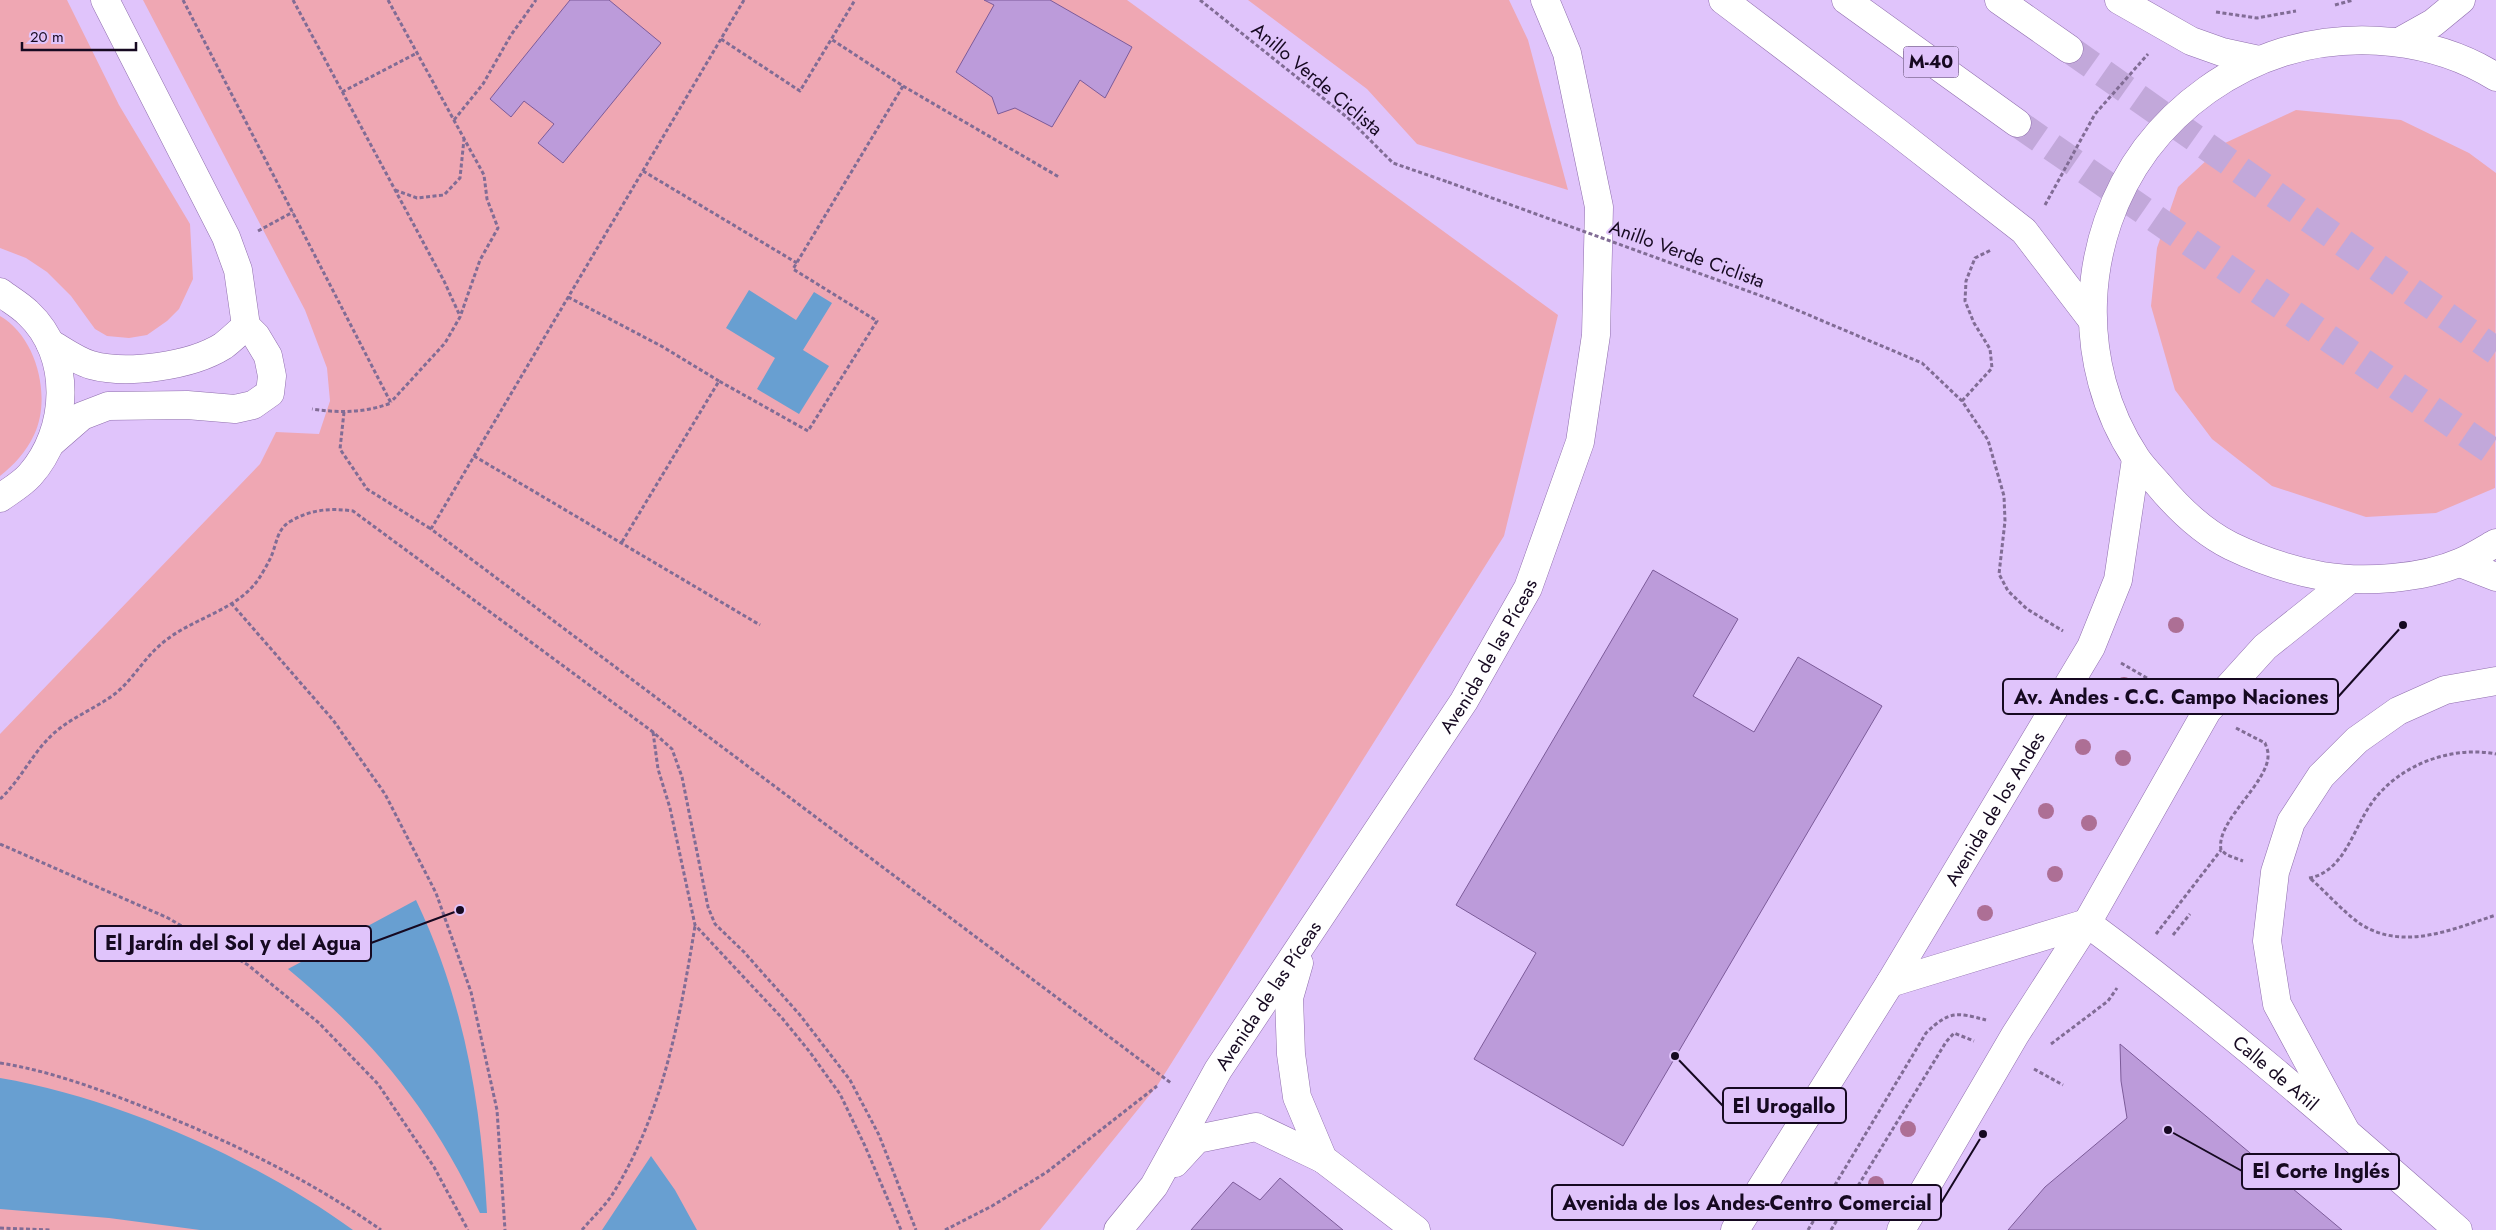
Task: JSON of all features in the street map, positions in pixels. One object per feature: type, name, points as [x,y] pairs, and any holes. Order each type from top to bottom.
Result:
[{"type":"main road","points":[[51,443],[82,416],[108,406],[187,405],[235,408],[254,405],[270,393],[272,376],[268,356],[256,336],[246,326],[238,270],[226,237],[105,0]]},
{"type":"main road","name":"Avenida de las Píceas","points":[[1118,1230],[1154,1186],[1218,1070],[1304,944],[1464,701],[1528,588],[1580,442],[1596,335],[1599,207],[1567,53],[1545,0]]},
{"type":"main road","points":[[1723,0],[2024,231],[2092,320]]},
{"type":"main road","name":"M-40","points":[[1846,0],[2017,123]]},
{"type":"main road","points":[[1999,0],[2069,48]]},
{"type":"main road","points":[[2120,0],[2190,41],[2222,52],[2259,60]]},
{"type":"main road","points":[[2399,42],[2433,23],[2461,0]]},
{"type":"main road","points":[[2496,77],[2476,65],[2441,52],[2399,42],[2346,40],[2294,49],[2259,60],[2200,94],[2162,129],[2131,170],[2108,218],[2095,268],[2092,320],[2098,368],[2113,416],[2136,459],[2177,507],[2228,545],[2287,570],[2349,580],[2406,577],[2460,563],[2496,543]]},
{"type":"main road","points":[[0,292],[28,313],[50,343],[60,376],[61,410],[51,443],[30,476],[0,498]]},
{"type":"main road","points":[[50,343],[88,364],[106,368],[129,368],[174,364],[202,356],[223,346],[246,326]]},
{"type":"main road","name":"Avenida de los Andes","points":[[1735,1230],[1890,983],[2091,647],[2118,580],[2136,459]]},
{"type":"main road","points":[[2460,563],[2496,577]]},
{"type":"main road","points":[[1901,1230],[2015,1035],[2087,923],[2207,712],[2265,647],[2349,580]]},
{"type":"main road","points":[[2345,1130],[2277,1004],[2267,941],[2275,872],[2291,822],[2321,776],[2357,740],[2398,711],[2445,690],[2496,681]]},
{"type":"main road","points":[[1890,983],[2087,923]]},
{"type":"main road","name":"Calle de Añil","points":[[2087,923],[2148,968],[2270,1065],[2458,1230]]},
{"type":"main road","points":[[1304,944],[1290,998],[1291,1054],[1297,1097],[1323,1159]]},
{"type":"main road","points":[[1154,1186],[1197,1139],[1256,1127],[1323,1159],[1416,1230]]},
{"type":"path","points":[[183,0],[391,403]]},
{"type":"path","points":[[293,0],[444,281],[460,317]]},
{"type":"path","points":[[312,409],[344,412],[374,409],[391,403],[445,343],[460,317],[480,260],[498,228],[487,199],[484,175],[388,0]]},
{"type":"path","points":[[454,120],[484,84],[510,35],[536,0]]},
{"type":"path","points":[[431,529],[744,0]]},
{"type":"path","points":[[721,39],[800,91],[855,0]]},
{"type":"path","name":"Anillo Verde Ciclista","points":[[1200,0],[1348,118],[1393,162],[1778,302],[1922,363],[1962,401],[1988,440],[2004,496],[2005,521],[1999,574],[2008,591],[2026,609],[2042,619]]},
{"type":"path","points":[[2330,6],[2353,0]]},
{"type":"path","points":[[2213,12],[2257,18],[2303,10]]},
{"type":"path","points":[[832,39],[903,86],[1059,176]]},
{"type":"path","points":[[2041,212],[2096,114],[2151,52]]},
{"type":"path","points":[[342,92],[417,53]]},
{"type":"path","points":[[568,297],[663,347],[808,431],[877,321],[793,270],[903,86]]},
{"type":"path","points":[[395,189],[417,198],[444,196],[460,178],[464,138]]},
{"type":"path","points":[[643,170],[797,263]]},
{"type":"path","points":[[256,233],[292,212]]},
{"type":"path","points":[[1962,401],[1992,368],[1990,350],[1974,323],[1965,301],[1966,280],[1975,258],[1995,248]]},
{"type":"path","points":[[622,542],[719,380]]},
{"type":"path","points":[[344,412],[340,449],[367,489],[431,529],[1172,1083]]},
{"type":"path","points":[[474,456],[760,625]]},
{"type":"path","points":[[0,799],[48,738],[61,727],[114,694],[134,677],[158,646],[181,629],[231,603],[254,585],[271,559],[277,536],[289,522],[311,511],[330,508],[353,510],[653,732],[672,749],[682,777],[708,907],[715,924],[744,952],[800,1016],[850,1080],[880,1134],[916,1230]]},
{"type":"path","points":[[231,603],[333,720],[385,794],[436,892],[471,992],[497,1110],[505,1230]]},
{"type":"path","points":[[2119,662],[2182,697]]},
{"type":"path","points":[[582,1230],[611,1196],[637,1149],[661,1083],[681,1012],[695,925],[672,817],[658,769],[653,732]]},
{"type":"path","points":[[0,844],[168,918],[248,965],[319,1023],[378,1084],[434,1167],[468,1230]]},
{"type":"path","points":[[2162,926],[2221,850]]},
{"type":"path","points":[[2310,878],[2362,924],[2382,933],[2407,938],[2432,935],[2496,915]]},
{"type":"path","points":[[2173,935],[2190,914]]},
{"type":"path","points":[[695,925],[782,1018],[840,1094],[865,1146],[901,1230]]},
{"type":"path","points":[[2047,1047],[2108,1001]]},
{"type":"path","points":[[1808,1230],[1926,1033],[1941,1018],[1955,1014],[1992,1022]]},
{"type":"path","points":[[1831,1230],[1946,1042],[1954,1032],[1977,1042]]},
{"type":"path","points":[[0,1063],[99,1090],[207,1132],[286,1170],[381,1230]]},
{"type":"path","points":[[2027,1065],[2063,1085]]},
{"type":"path","points":[[945,1230],[992,1206],[1047,1172],[1157,1086]]},
{"type":"path","points":[[0,1228],[50,1230]]},
{"type":"shaded area","points":[[0,0],[67,0],[119,105],[190,224],[193,279],[179,309],[167,321],[147,335],[129,338],[107,336],[95,329],[71,296],[47,272],[26,258],[0,248]]},
{"type":"shaded area","points":[[143,0],[1127,0],[1558,315],[1504,536],[1157,1086],[1040,1230],[0,1230],[0,734],[260,464],[276,432],[319,434],[330,401],[327,368],[305,310]]},
{"type":"shaded area","points":[[1248,0],[1509,0],[1528,40],[1568,190],[1417,144],[1367,89]]},
{"type":"shaded area","points":[[2296,110],[2401,120],[2469,153],[2496,173],[2495,488],[2436,513],[2366,517],[2272,486],[2212,439],[2175,390],[2151,306],[2157,248],[2178,187],[2225,143]]},
{"type":"shaded area","points":[[0,316],[13,326],[32,353],[41,387],[41,404],[39,420],[31,441],[19,458],[0,476]]},
{"type":"water","points":[[749,290],[796,320],[814,292],[832,303],[803,350],[829,366],[799,414],[757,389],[775,358],[726,328]]},
{"type":"water","points":[[416,900],[433,938],[446,976],[458,1014],[467,1053],[480,1131],[487,1213],[480,1213],[442,1142],[398,1079],[348,1023],[288,969]]},
{"type":"water","points":[[0,1078],[45,1087],[91,1100],[138,1116],[184,1135],[230,1156],[274,1180],[315,1204],[353,1230],[200,1230],[109,1218],[0,1209]]},
{"type":"water","points":[[651,1156],[675,1190],[697,1230],[602,1230]]},
{"type":"building","points":[[570,0],[609,0],[661,43],[563,163],[538,143],[554,124],[524,101],[511,117],[490,99]]},
{"type":"building","points":[[984,0],[1050,0],[1132,47],[1105,98],[1080,80],[1052,127],[1015,108],[998,114],[992,97],[956,72],[994,5]]},
{"type":"building","points":[[1653,570],[1738,619],[1693,696],[1754,732],[1798,657],[1882,706],[1623,1146],[1474,1059],[1536,953],[1456,905]]},
{"type":"building","points":[[2120,1044],[2342,1230],[2008,1230],[2045,1187],[2127,1118],[2121,1081]]},
{"type":"building","points":[[1280,1178],[1343,1230],[1191,1230],[1233,1182],[1260,1200]]},
{"type":"tunnel","points":[[2069,49],[2496,351]]},
{"type":"tunnel","points":[[2017,123],[2496,454]]},
{"type":"place","name":"Av. Andes - C.C. Campo Naciones","points":[[2403,625]]},
{"type":"place","name":"El Jardín del Sol y del Agua","points":[[460,910]]},
{"type":"place","name":"El Urogallo","points":[[1675,1056]]},
{"type":"place","name":"El Corte Inglés","points":[[2168,1130]]},
{"type":"place","name":"Avenida de los Andes-Centro Comercial","points":[[1983,1134]]}]
